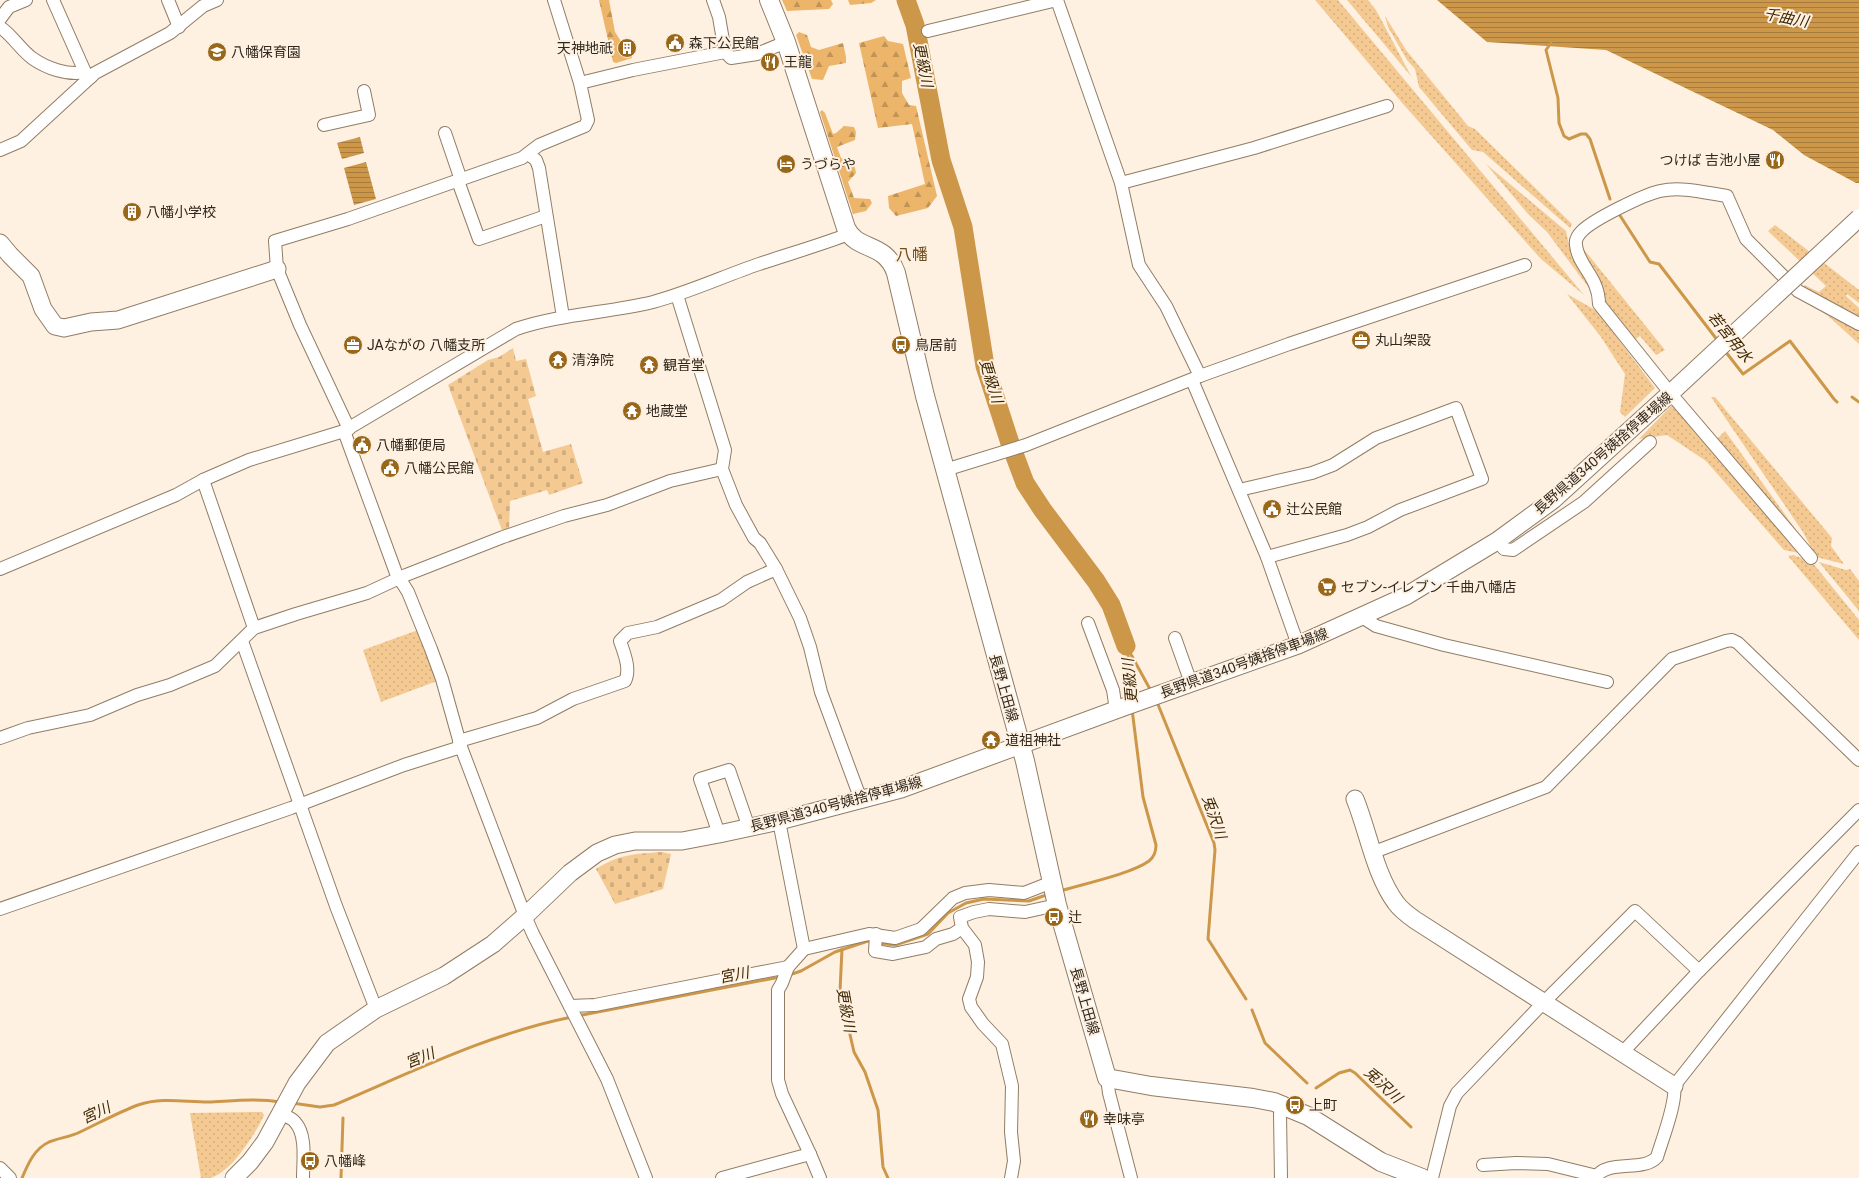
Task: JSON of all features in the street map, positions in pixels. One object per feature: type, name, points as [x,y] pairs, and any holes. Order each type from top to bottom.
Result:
[{"type":"main road","points":[[769,0],[786,42],[843,221],[849,234]]},
{"type":"main road","name":"長野県道340号姨捨停車場線","points":[[234,1178],[250,1162],[265,1142],[297,1084],[327,1043],[376,1009],[444,976],[469,961],[493,944],[570,873],[597,853],[615,845],[635,841],[682,841],[749,828],[901,789],[1298,645],[1406,596],[1497,541],[1553,500],[1674,391],[1859,218]]},
{"type":"main road","name":"長野上田線","points":[[849,234],[856,240],[885,255],[894,268],[945,470],[995,658],[1021,746],[1054,893],[1107,1078]]},
{"type":"main road","points":[[0,242],[10,255],[31,276],[43,309],[55,326],[64,328],[91,322],[118,320],[276,269]]},
{"type":"main road","points":[[1356,799],[1387,888],[1403,911],[1543,1003],[1674,1086]]},
{"type":"main road","points":[[1107,1078],[1151,1086],[1253,1098],[1283,1105],[1308,1116],[1381,1162],[1422,1178]]},
{"type":"street","points":[[0,19],[8,7],[26,0]]},
{"type":"street","points":[[53,0],[88,74]]},
{"type":"street","points":[[168,0],[179,27]]},
{"type":"street","points":[[0,27],[32,58],[62,73],[88,74],[95,73],[179,27],[203,6],[217,0]]},
{"type":"street","points":[[554,0],[580,83],[588,120],[585,126],[539,145],[522,158],[348,219],[276,241],[276,269],[347,430],[396,573],[408,592],[437,664],[460,744],[525,916],[607,1079],[646,1178]]},
{"type":"street","points":[[713,0],[719,17],[724,52],[731,58],[757,54],[786,42]]},
{"type":"street","points":[[928,32],[1057,0],[1122,183],[1139,265],[1166,306],[1267,557],[1298,645]]},
{"type":"street","points":[[580,83],[634,70],[724,52]]},
{"type":"street","points":[[0,150],[21,141],[88,74]]},
{"type":"street","points":[[324,125],[369,115],[364,91]]},
{"type":"street","points":[[1122,183],[1254,148],[1387,106]]},
{"type":"street","points":[[445,133],[479,239],[546,216]]},
{"type":"street","points":[[528,154],[536,160],[539,168],[564,318]]},
{"type":"street","points":[[1811,558],[1674,391],[1599,304],[1599,293],[1593,278],[1578,254],[1575,244],[1582,231],[1643,196],[1661,191],[1681,190],[1727,196],[1746,239],[1798,291],[1859,324]]},
{"type":"street","points":[[0,569],[176,495],[203,480],[249,460],[347,430],[516,329],[537,322],[617,310],[677,294],[758,264],[849,234]]},
{"type":"street","points":[[945,470],[1020,447],[1196,378],[1289,344],[1525,265]]},
{"type":"street","points":[[677,294],[725,450],[722,469],[736,505],[754,538],[760,543],[776,570],[800,618],[810,647],[821,692],[861,800]]},
{"type":"street","points":[[1239,490],[1312,473],[1333,465],[1376,438],[1456,408],[1482,479],[1400,510],[1368,527],[1347,535],[1267,557]]},
{"type":"street","points":[[1497,541],[1504,549],[1513,550],[1584,502],[1650,442]]},
{"type":"street","points":[[0,738],[28,728],[90,715],[136,695],[170,685],[215,666],[254,628],[367,593],[400,578],[511,534],[564,516],[607,505],[670,481],[722,469]]},
{"type":"street","points":[[203,480],[254,628]]},
{"type":"street","points":[[0,909],[300,805],[460,744],[537,718],[573,699],[624,680],[628,675],[620,641],[628,633],[657,626],[721,600],[747,582],[776,570]]},
{"type":"street","points":[[1362,617],[1376,626],[1444,645],[1607,682]]},
{"type":"street","points":[[1088,623],[1119,709]]},
{"type":"street","points":[[1175,638],[1191,683]]},
{"type":"street","points":[[1374,852],[1546,787],[1672,659],[1726,641],[1732,640],[1738,643],[1859,760]]},
{"type":"street","points":[[242,641],[336,906],[376,1009]]},
{"type":"street","points":[[719,834],[700,779],[729,770],[749,828]]},
{"type":"street","points":[[1622,1053],[1699,971],[1859,810]]},
{"type":"street","points":[[779,821],[804,949]]},
{"type":"street","points":[[1482,1165],[1516,1163],[1548,1164],[1596,1177],[1610,1168],[1652,1162],[1658,1157],[1675,1091],[1674,1086],[1859,852]]},
{"type":"street","points":[[820,1178],[782,1094],[778,1080],[778,990],[787,968],[804,949],[869,934],[895,938],[916,931],[953,898],[965,894],[989,890],[1024,893],[1054,893]]},
{"type":"street","points":[[1011,1178],[1014,1161],[1011,1132],[1012,1086],[1002,1044],[992,1035],[971,1008],[969,999],[977,977],[978,962],[975,946],[962,928],[960,917],[989,909],[1025,912],[1054,893]]},
{"type":"street","points":[[1432,1178],[1450,1106],[1457,1093],[1543,1003],[1635,911],[1699,971]]},
{"type":"street","points":[[876,935],[875,951],[893,954],[926,947],[936,939],[953,934],[962,928]]},
{"type":"street","points":[[570,1008],[787,968]]},
{"type":"street","points":[[1107,1078],[1109,1093],[1131,1178]]},
{"type":"street","points":[[1281,1178],[1280,1114],[1283,1105]]},
{"type":"street","points":[[285,1106],[299,1128],[302,1137],[303,1178]]},
{"type":"street","points":[[722,1178],[810,1154]]},
{"type":"street","points":[[0,1168],[10,1178]]},
{"type":"green space","points":[[599,0],[609,0],[615,32],[622,43],[630,48],[632,58],[616,63],[613,62]]},
{"type":"green space","points":[[782,0],[831,0],[833,4],[829,9],[787,11]]},
{"type":"green space","points":[[848,0],[876,0],[871,3],[850,5]]},
{"type":"green space","points":[[1315,0],[1338,0],[1584,295],[1541,259],[1404,105]]},
{"type":"green space","points":[[1347,0],[1368,0],[1376,10],[1411,76]]},
{"type":"green space","points":[[1385,16],[1406,50],[1468,126],[1475,129],[1572,224],[1570,228],[1483,152],[1472,150],[1419,87],[1415,69],[1407,60],[1388,27]]},
{"type":"green space","points":[[799,32],[807,35],[811,47],[819,50],[843,43],[846,63],[829,66],[823,80],[812,79],[796,35]]},
{"type":"green space","points":[[884,36],[888,41],[903,44],[911,78],[902,81],[902,93],[909,105],[916,106],[937,196],[928,208],[896,216],[889,208],[888,196],[925,184],[912,124],[878,128],[859,43]]},
{"type":"green space","points":[[822,110],[825,113],[833,134],[844,126],[854,127],[856,132],[855,140],[837,147],[841,158],[852,163],[856,173],[848,182],[854,198],[870,199],[872,203],[866,211],[853,214],[820,112]]},
{"type":"green space","points":[[1486,164],[1566,231],[1571,254],[1590,281],[1592,292],[1547,232],[1528,214]]},
{"type":"green space","points":[[1775,225],[1859,290],[1859,303],[1847,294],[1846,296],[1859,308],[1859,320],[1807,291],[1804,285],[1819,292],[1826,286],[1768,231]]},
{"type":"green space","points":[[1582,247],[1665,350],[1656,355],[1640,336],[1633,341],[1596,285],[1590,273]]},
{"type":"green space","points":[[1567,294],[1597,311],[1655,388],[1625,417],[1620,412],[1625,374],[1601,337]]},
{"type":"green space","points":[[1795,294],[1859,329],[1859,344],[1827,315],[1795,296]]},
{"type":"green space","points":[[513,348],[516,361],[526,359],[536,396],[528,399],[543,452],[571,444],[583,483],[549,495],[547,490],[510,501],[509,530],[503,533],[448,385],[488,360],[499,357]]},
{"type":"green space","points":[[1711,397],[1715,397],[1832,538],[1831,546],[1844,564],[1816,557],[1803,532]]},
{"type":"green space","points":[[1672,405],[1691,424],[1804,554],[1784,550],[1706,461],[1667,435],[1639,439]]},
{"type":"green space","points":[[1725,431],[1799,534],[1797,535],[1717,439]]},
{"type":"green space","points":[[1793,555],[1812,562],[1859,620],[1859,640],[1788,556]]},
{"type":"green space","points":[[1819,562],[1846,570],[1850,569],[1859,581],[1859,611]]},
{"type":"green space","points":[[418,630],[437,681],[381,702],[363,650]]},
{"type":"green space","points":[[662,852],[671,854],[663,889],[615,904],[596,869],[612,860],[643,853]]},
{"type":"green space","points":[[262,1112],[264,1115],[255,1132],[234,1161],[218,1175],[210,1178],[201,1178],[190,1113]]},
{"type":"water","name":"千曲川","points":[[1437,0],[1859,0],[1859,183],[1856,183],[1804,155],[1773,130],[1606,50],[1487,42]]},
{"type":"water","points":[[360,137],[364,153],[342,159],[337,143]]},
{"type":"water","points":[[366,162],[376,199],[354,205],[344,168]]},
{"type":"waterway","name":"更級川","points":[[906,0],[915,25],[941,160],[963,227],[985,366],[1010,443],[1025,483],[1042,509],[1096,581],[1111,605],[1126,646]]},
{"type":"waterway","name":"若宮用水","points":[[1551,43],[1546,50],[1558,98],[1559,123],[1564,136],[1569,139],[1581,134],[1586,134],[1590,139],[1610,199]]},
{"type":"waterway","name":"若宮用水","points":[[1619,214],[1650,262],[1659,264],[1718,341]]},
{"type":"waterway","name":"若宮用水","points":[[1725,351],[1743,374],[1790,341],[1837,402]]},
{"type":"waterway","name":"若宮用水","points":[[1852,397],[1859,402]]},
{"type":"waterway","name":"更級川","points":[[1126,646],[1130,665],[1127,684],[1130,700]]},
{"type":"waterway","name":"兎沢川","points":[[1128,649],[1151,691]]},
{"type":"waterway","name":"兎沢川","points":[[1157,702],[1214,843],[1215,850],[1208,939],[1246,999]]},
{"type":"waterway","name":"更級川","points":[[1060,891],[1141,866],[1152,858],[1156,849],[1143,797],[1132,709]]},
{"type":"waterway","name":"更級川","points":[[878,943],[895,945],[928,934],[948,913],[966,903],[984,899],[1029,901],[1049,894]]},
{"type":"waterway","name":"宮川","points":[[789,975],[801,971],[835,952],[868,941],[872,942]]},
{"type":"waterway","name":"更級川","points":[[842,949],[840,991],[854,1052],[865,1072],[878,1110],[883,1167],[888,1178]]},
{"type":"waterway","name":"宮川","points":[[577,1016],[780,977]]},
{"type":"waterway","name":"兎沢川","points":[[1252,1010],[1265,1043],[1307,1083]]},
{"type":"waterway","name":"宮川","points":[[292,1103],[320,1107],[334,1105],[421,1067],[481,1043],[541,1024],[572,1017]]},
{"type":"waterway","name":"兎沢川","points":[[1316,1088],[1339,1073],[1350,1070],[1355,1073],[1411,1127]]},
{"type":"waterway","name":"宮川","points":[[22,1178],[32,1157],[44,1145],[49,1142],[76,1134],[138,1105],[156,1101],[173,1100],[208,1102],[253,1100],[281,1102]]},
{"type":"waterway","points":[[341,1178],[343,1118]]},
{"type":"place","name":"森下公民館","points":[[675,43]]},
{"type":"place","name":"天神地祇","points":[[627,48]]},
{"type":"place","name":"八幡保育園","points":[[217,52]]},
{"type":"place","name":"王龍","points":[[770,62]]},
{"type":"place","name":"つけば 吉池小屋","points":[[1775,160]]},
{"type":"place","name":"うづらや","points":[[786,164]]},
{"type":"place","name":"八幡小学校","points":[[132,212]]},
{"type":"place","name":"丸山架設","points":[[1361,340]]},
{"type":"place","name":"JAながの 八幡支所","points":[[353,345]]},
{"type":"place","name":"鳥居前","points":[[901,345]]},
{"type":"place","name":"清浄院","points":[[558,360]]},
{"type":"place","name":"観音堂","points":[[649,365]]},
{"type":"place","name":"地蔵堂","points":[[632,411]]},
{"type":"place","name":"八幡郵便局","points":[[362,445]]},
{"type":"place","name":"八幡公民館","points":[[390,468]]},
{"type":"place","name":"辻公民館","points":[[1272,509]]},
{"type":"place","name":"セブン-イレブン 千曲八幡店","points":[[1327,587]]},
{"type":"place","name":"道祖神社","points":[[991,740]]},
{"type":"place","name":"辻","points":[[1054,917]]},
{"type":"place","name":"上町","points":[[1295,1105]]},
{"type":"place","name":"幸味亭","points":[[1089,1119]]},
{"type":"place","name":"八幡峰","points":[[310,1161]]},
{"type":"district","name":"八幡","points":[[912,254]]}]
